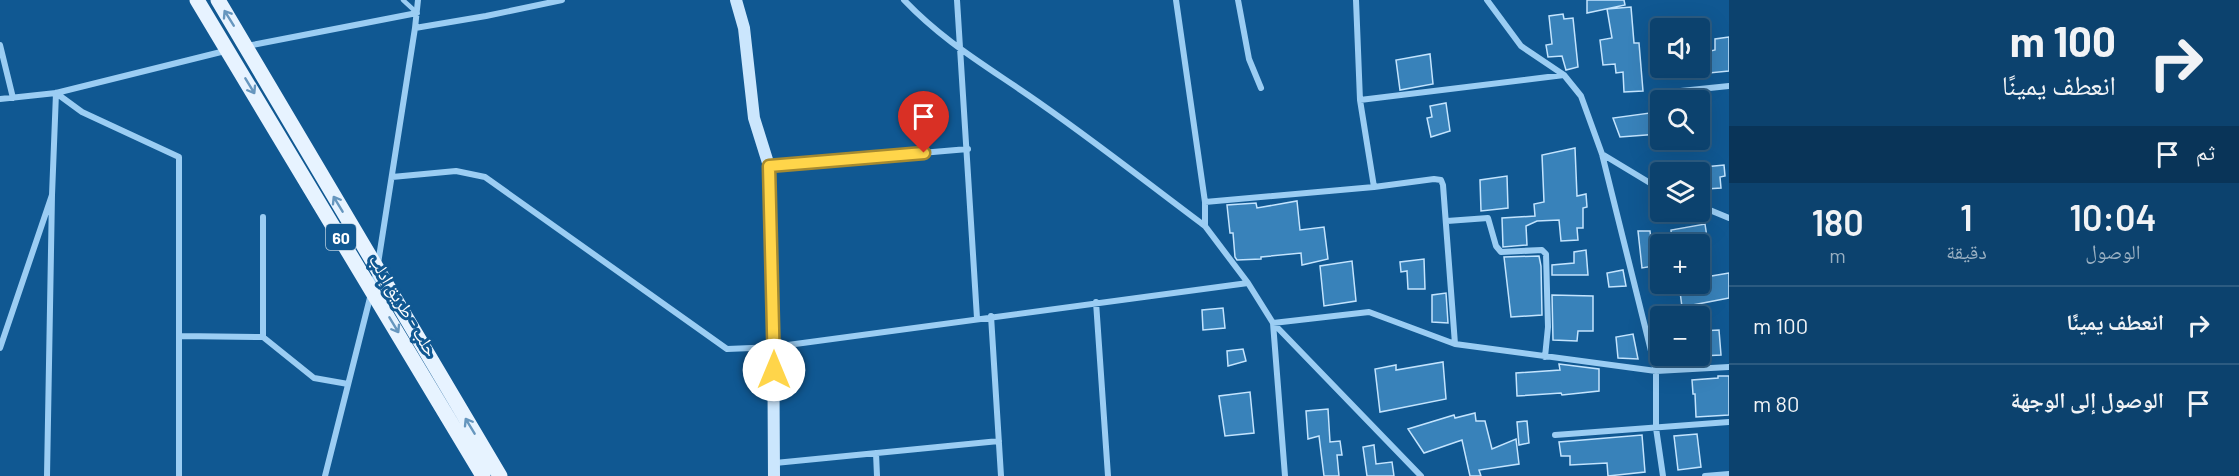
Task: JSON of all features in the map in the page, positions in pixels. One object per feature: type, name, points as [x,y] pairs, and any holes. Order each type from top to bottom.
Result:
[{"type":"main road","name":"حلب - طريق إدلب","points":[[198,0],[483,476]]},
{"type":"main road","name":"حلب - طريق إدلب","points":[[218,0],[500,476]]},
{"type":"street","points":[[325,476],[377,270],[418,0]]},
{"type":"street","points":[[415,28],[562,0]]},
{"type":"street","points":[[736,0],[744,28],[754,118],[769,166],[774,470],[876,453],[999,441]]},
{"type":"street","points":[[904,0],[962,51],[1028,95],[1205,226],[1248,283],[1273,323],[1421,476]]},
{"type":"street","points":[[957,0],[977,318]]},
{"type":"street","points":[[1176,0],[1205,202],[1205,226]]},
{"type":"street","points":[[1238,0],[1249,59],[1262,88]]},
{"type":"street","points":[[1356,0],[1360,100],[1374,187]]},
{"type":"street","points":[[1487,0],[1521,46],[1564,75],[1581,96],[1602,154],[1656,371],[1656,428],[1663,476]]},
{"type":"street","points":[[246,46],[417,13]]},
{"type":"street","points":[[0,45],[14,98]]},
{"type":"street","points":[[0,99],[56,93],[229,51]]},
{"type":"street","points":[[1360,100],[1564,75]]},
{"type":"street","points":[[1690,90],[1729,86]]},
{"type":"street","points":[[47,476],[56,93]]},
{"type":"street","points":[[56,93],[82,112],[178,157],[179,476]]},
{"type":"street","points":[[769,166],[968,149]]},
{"type":"street","points":[[1602,154],[1650,183]]},
{"type":"street","points":[[392,177],[456,171],[485,177],[727,349],[773,347],[1248,283]]},
{"type":"street","points":[[1205,202],[1441,180],[1455,344]]},
{"type":"street","points":[[0,348],[52,195]]},
{"type":"street","points":[[1710,210],[1729,219]]},
{"type":"street","points":[[263,217],[264,337]]},
{"type":"street","points":[[1446,221],[1488,219],[1496,246],[1501,252],[1542,250],[1546,254],[1548,327],[1545,357]]},
{"type":"street","points":[[1096,302],[1108,476]]},
{"type":"street","points":[[1273,323],[1369,312],[1455,344],[1656,371],[1729,367]]},
{"type":"street","points":[[991,316],[1001,476]]},
{"type":"street","points":[[1273,323],[1285,476]]},
{"type":"street","points":[[180,336],[264,337],[314,378],[348,384]]},
{"type":"street","points":[[1555,435],[1729,422]]},
{"type":"street","points":[[876,453],[877,476]]},
{"type":"street","points":[[1706,476],[1729,474]]},
{"type":"lane","points":[[403,0],[417,13]]},
{"type":"building","points":[[1587,0],[1624,0],[1625,5],[1587,13]]},
{"type":"building","points":[[1631,7],[1634,43],[1639,43],[1643,91],[1624,92],[1623,72],[1616,73],[1615,64],[1603,65],[1600,40],[1612,38],[1607,9]]},
{"type":"building","points":[[1563,14],[1564,19],[1573,18],[1578,67],[1566,70],[1562,56],[1548,57],[1546,45],[1552,44],[1549,16]]},
{"type":"building","points":[[1729,37],[1729,71],[1710,73],[1710,51],[1715,50],[1715,39]]},
{"type":"building","points":[[1430,54],[1433,84],[1400,90],[1396,60]]},
{"type":"building","points":[[1446,103],[1450,131],[1431,137],[1427,118],[1432,117],[1430,106]]},
{"type":"building","points":[[1650,113],[1650,135],[1620,137],[1613,118]]},
{"type":"building","points":[[1575,148],[1577,196],[1586,194],[1587,207],[1583,208],[1583,228],[1577,228],[1578,240],[1561,241],[1559,220],[1537,221],[1526,226],[1527,245],[1503,247],[1502,218],[1535,216],[1534,204],[1544,202],[1542,155]]},
{"type":"building","points":[[1724,165],[1725,176],[1720,177],[1721,188],[1710,189],[1710,166]]},
{"type":"building","points":[[1507,176],[1508,208],[1481,211],[1480,180]]},
{"type":"building","points":[[1297,201],[1300,230],[1324,227],[1328,259],[1302,265],[1301,253],[1237,260],[1233,233],[1230,233],[1227,205],[1256,203],[1257,208]]},
{"type":"building","points":[[1705,224],[1706,234],[1671,234],[1671,230]]},
{"type":"building","points":[[1638,231],[1650,231],[1650,267],[1642,268]]},
{"type":"building","points":[[1586,250],[1588,275],[1552,275],[1552,265],[1574,263],[1574,252]]},
{"type":"building","points":[[1539,256],[1542,315],[1511,317],[1504,257]]},
{"type":"building","points":[[1424,259],[1425,289],[1408,289],[1407,271],[1401,272],[1400,262]]},
{"type":"building","points":[[1352,261],[1356,301],[1324,306],[1320,266]]},
{"type":"building","points":[[1623,270],[1626,286],[1609,287],[1607,273]]},
{"type":"building","points":[[1729,273],[1729,298],[1682,306],[1680,294],[1710,294],[1710,276]]},
{"type":"building","points":[[1446,293],[1448,323],[1432,322],[1432,295]]},
{"type":"building","points":[[1552,295],[1593,296],[1593,331],[1578,331],[1577,341],[1553,340]]},
{"type":"building","points":[[1223,308],[1225,328],[1203,330],[1202,310]]},
{"type":"building","points":[[1710,330],[1719,330],[1721,355],[1710,356]]},
{"type":"building","points":[[1633,334],[1638,359],[1618,358],[1616,337]]},
{"type":"building","points":[[1243,349],[1246,361],[1228,366],[1227,351]]},
{"type":"building","points":[[1443,362],[1446,399],[1380,412],[1375,369],[1396,365],[1396,370]]},
{"type":"building","points":[[1559,364],[1599,369],[1599,391],[1517,396],[1516,373],[1560,370]]},
{"type":"building","points":[[1718,376],[1729,376],[1729,415],[1696,417],[1692,380],[1718,378]]},
{"type":"building","points":[[1250,392],[1254,433],[1225,436],[1219,396]]},
{"type":"building","points":[[1328,409],[1330,442],[1340,441],[1342,455],[1337,455],[1339,476],[1324,476],[1319,436],[1308,439],[1306,411]]},
{"type":"building","points":[[1475,413],[1476,421],[1485,421],[1492,449],[1516,439],[1519,464],[1479,470],[1481,476],[1470,476],[1462,440],[1424,453],[1408,429],[1454,415],[1455,418]]},
{"type":"building","points":[[1527,421],[1529,443],[1519,445],[1517,422]]},
{"type":"building","points":[[1697,434],[1701,467],[1678,470],[1674,436]]},
{"type":"building","points":[[1642,435],[1645,472],[1608,476],[1607,463],[1570,465],[1570,456],[1561,456],[1559,442]]},
{"type":"building","points":[[1374,445],[1376,464],[1392,462],[1394,476],[1367,476],[1363,447]]},
{"type":"route","points":[[774,370],[769,166],[924,153]]}]
